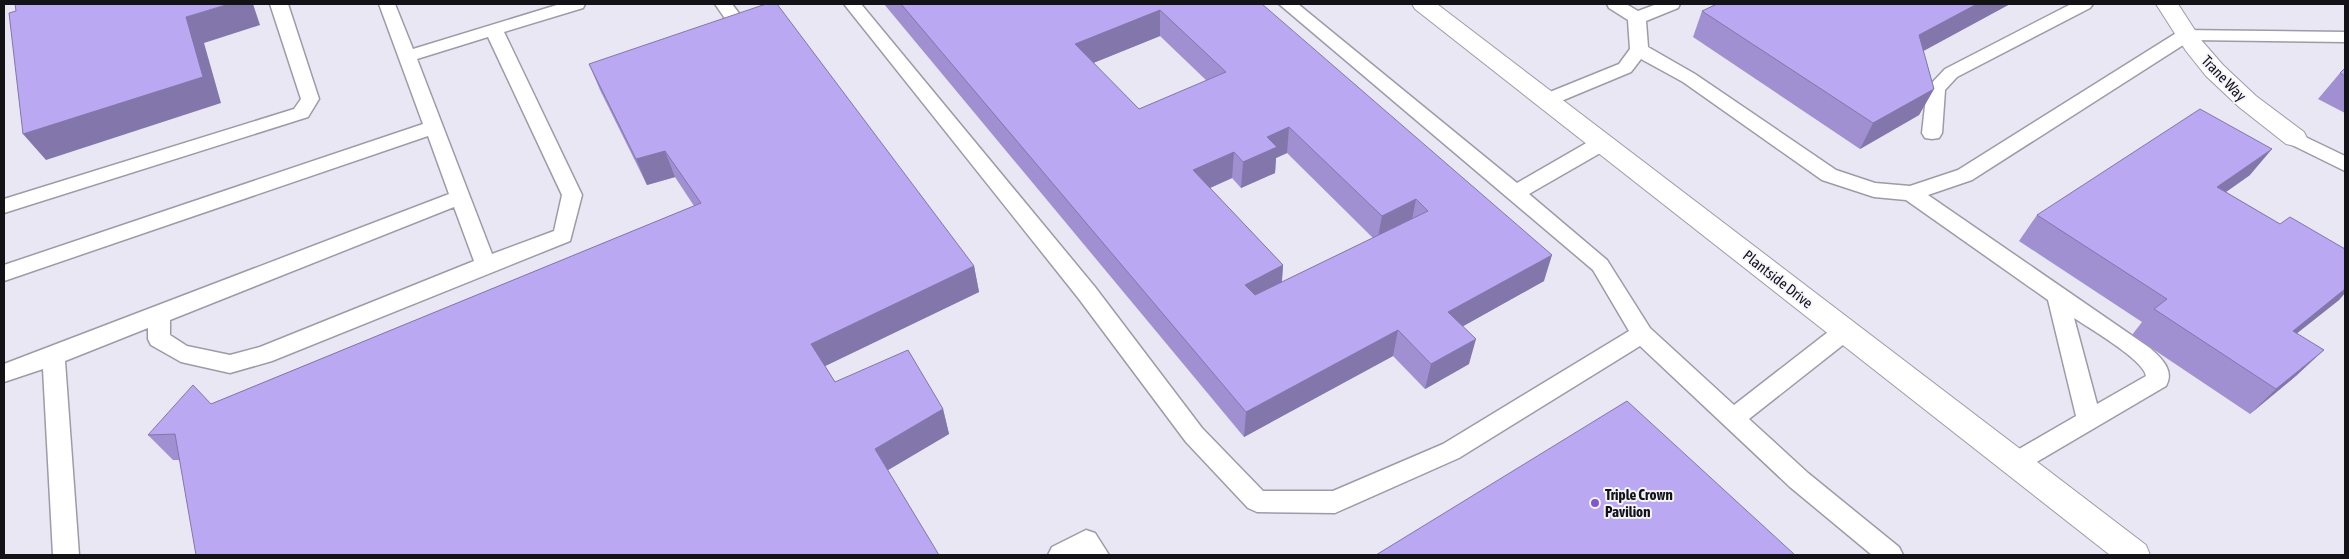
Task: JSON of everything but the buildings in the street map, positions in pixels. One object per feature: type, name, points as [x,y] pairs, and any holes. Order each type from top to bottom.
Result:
[{"type":"street","name":"Plantside Drive","points":[[1423,4],[2134,555]]},
{"type":"street","name":"Trane Way","points":[[2167,4],[2203,58],[2234,91],[2266,118],[2295,138]]},
{"type":"lane","points":[[4,206],[301,113],[310,98],[279,4]]},
{"type":"lane","points":[[387,4],[486,265]]},
{"type":"lane","points":[[408,56],[577,4]]},
{"type":"lane","points":[[852,4],[1087,293],[1194,435],[1257,500],[1335,502],[1451,451],[1642,334]]},
{"type":"lane","points":[[1288,4],[1600,265],[1642,334],[1799,480],[1890,555]]},
{"type":"lane","points":[[1615,4],[1637,18]]},
{"type":"lane","points":[[1637,18],[1672,4]]},
{"type":"lane","points":[[1932,133],[1936,88],[1951,73],[2084,4]]},
{"type":"lane","points":[[1547,100],[1625,68],[1639,50],[1637,18]]},
{"type":"lane","points":[[160,315],[159,340],[182,353],[230,364],[264,355],[562,236],[572,195],[494,30]]},
{"type":"lane","points":[[1639,50],[1689,78],[1829,174],[1874,190],[1911,193],[1965,174],[2187,34],[2345,37]]},
{"type":"lane","points":[[4,273],[435,127]]},
{"type":"lane","points":[[2295,138],[2345,164]]},
{"type":"lane","points":[[1515,192],[1602,143]]},
{"type":"lane","points":[[1911,193],[2142,354],[2156,367],[2158,380],[2015,462]]},
{"type":"lane","points":[[4,374],[160,315],[461,196]]},
{"type":"lane","points":[[2058,296],[2089,420]]},
{"type":"lane","points":[[1733,419],[1845,331]]},
{"type":"lane","points":[[53,356],[66,555]]},
{"type":"lane","points":[[1061,555],[1086,541],[1096,555]]},
{"type":"place","name":"Triple Crown Pavilion","points":[[1595,503]]}]
